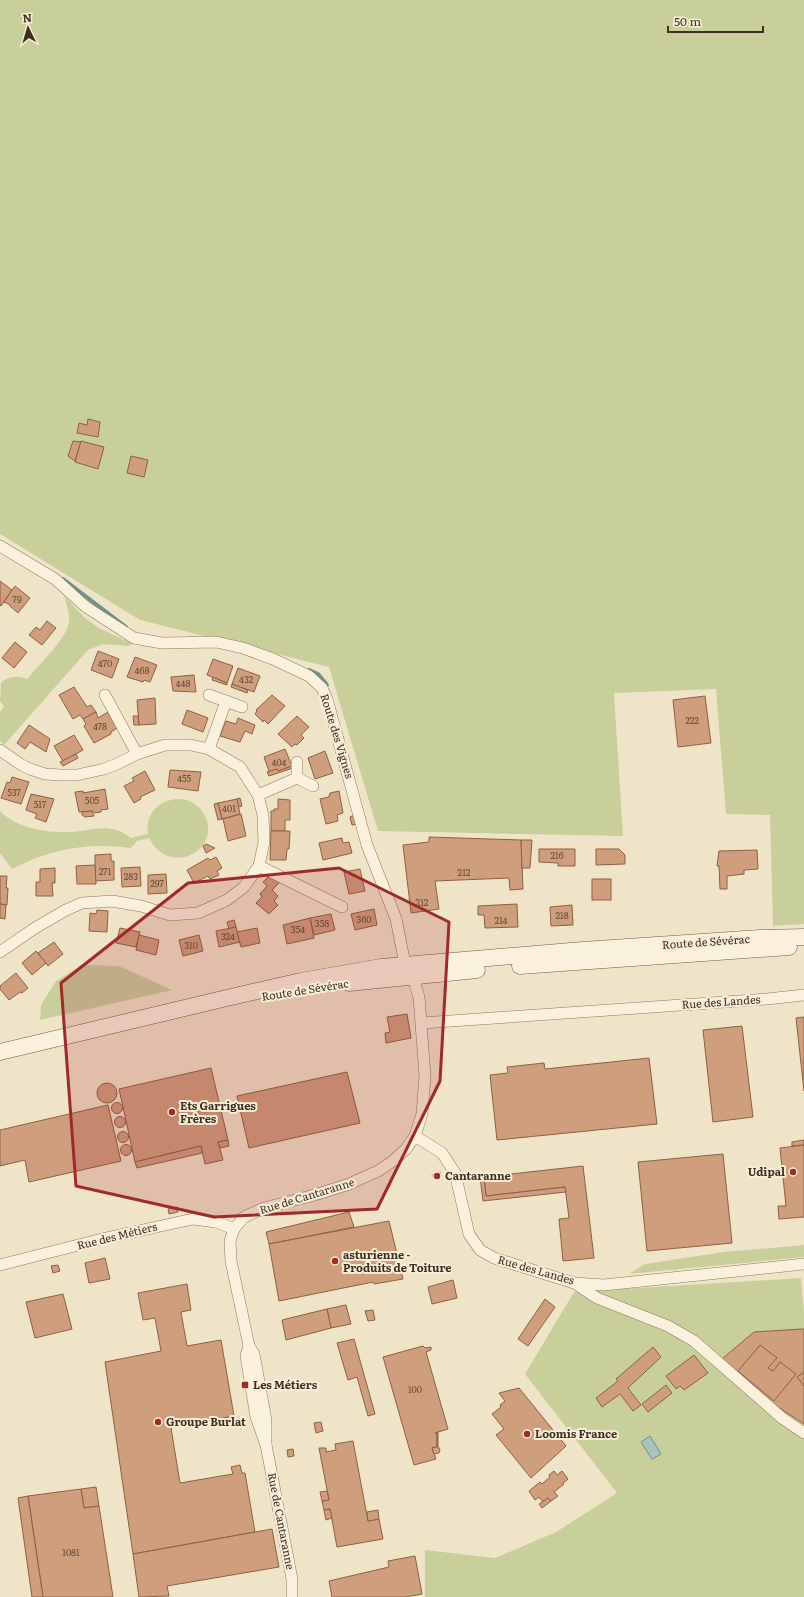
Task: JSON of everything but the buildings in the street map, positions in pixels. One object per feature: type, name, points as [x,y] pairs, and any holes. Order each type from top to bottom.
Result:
[{"type":"main road","name":"Route de Sévérac","points":[[0,1052],[301,981],[381,967],[410,970],[513,966],[752,939],[804,938]]},
{"type":"main road","name":"Route de Sévérac","points":[[612,954],[737,944]]},
{"type":"main road","name":"Route de Sévérac","points":[[612,954],[804,946]]},
{"type":"main road","name":"Route de Sévérac","points":[[0,1058],[201,1009],[262,996],[341,984],[410,970]]},
{"type":"street","name":"Route des Vignes","points":[[0,546],[55,579],[86,607],[134,638],[162,643],[216,642],[243,648],[273,659],[309,676],[322,688],[329,706],[367,845],[396,919],[404,959],[410,970]]},
{"type":"street","points":[[105,695],[137,754]]},
{"type":"street","points":[[209,695],[242,706]]},
{"type":"street","points":[[209,749],[226,701]]},
{"type":"street","points":[[0,750],[20,764],[45,774],[77,775],[104,769],[137,754],[165,745],[191,745],[209,749],[240,768],[258,795],[263,815],[264,842],[259,866],[244,887],[227,900],[198,913],[170,915],[141,906],[112,901],[82,903],[66,910],[35,928],[0,952]]},
{"type":"street","points":[[297,762],[297,778]]},
{"type":"street","points":[[258,795],[297,778]]},
{"type":"street","points":[[297,778],[313,786]]},
{"type":"street","points":[[259,866],[342,907]]},
{"type":"street","name":"Rue de Cantaranne","points":[[292,1597],[292,1579],[266,1445],[265,1414],[254,1354],[249,1346],[231,1261],[230,1241],[234,1229],[244,1217],[264,1208],[349,1184],[378,1171],[393,1161],[406,1149],[415,1136],[422,1114],[425,1076],[419,997],[410,970]]},
{"type":"street","name":"Rue des Landes","points":[[422,1023],[767,999],[804,995]]},
{"type":"street","name":"Rue des Landes","points":[[415,1136],[442,1153],[455,1173],[469,1234],[480,1250],[494,1258],[574,1283],[604,1285],[804,1264]]},
{"type":"street","name":"Rue des Métiers","points":[[0,1265],[106,1238],[193,1219],[216,1222],[234,1229]]},
{"type":"street","points":[[574,1283],[597,1298],[675,1330],[694,1341],[782,1418],[804,1432]]},
{"type":"highlighted area","points":[[339,868],[449,922],[440,1081],[377,1209],[214,1217],[76,1186],[61,983],[188,883]]},
{"type":"green space","points":[[0,0],[804,0],[804,924],[773,926],[770,815],[726,814],[716,689],[614,693],[623,836],[378,831],[329,667],[140,620],[0,534]]},
{"type":"green space","points":[[65,597],[86,619],[99,628],[133,644],[128,646],[103,644],[88,650],[4,745],[0,741],[0,712],[4,707],[0,701],[1,683],[13,677],[27,679],[58,644],[67,629],[69,622]]},
{"type":"green space","points":[[178,799],[188,801],[197,806],[202,811],[208,824],[207,836],[202,846],[193,854],[182,857],[170,857],[158,850],[149,838],[137,841],[131,848],[100,846],[55,852],[41,856],[12,869],[0,853],[0,811],[14,822],[41,830],[51,832],[69,832],[108,828],[123,833],[131,838],[148,834],[149,820],[154,809],[164,802]]},
{"type":"green space","points":[[82,965],[119,966],[172,990],[40,1020],[41,1005],[56,981]]},
{"type":"green space","points":[[804,1245],[804,1257],[629,1274],[645,1264],[724,1252]]},
{"type":"green space","points":[[801,1278],[804,1313],[804,1597],[425,1597],[425,1550],[495,1558],[556,1532],[617,1493],[525,1374],[574,1292]]},
{"type":"water","points":[[650,1436],[661,1454],[652,1459],[641,1442]]},
{"type":"waterway","points":[[63,579],[126,627]]},
{"type":"waterway","points":[[309,670],[318,674],[327,685]]},
{"type":"place","name":"Ets Garrigues Frères","points":[[172,1112]]},
{"type":"place","name":"Udipal","points":[[793,1172]]},
{"type":"place","name":"Cantaranne","points":[[437,1176]]},
{"type":"place","name":"asturienne - Produits de Toiture","points":[[335,1261]]},
{"type":"place","name":"Les Métiers","points":[[245,1385]]},
{"type":"place","name":"Groupe Burlat","points":[[158,1422]]},
{"type":"place","name":"Loomis France","points":[[527,1434]]}]
